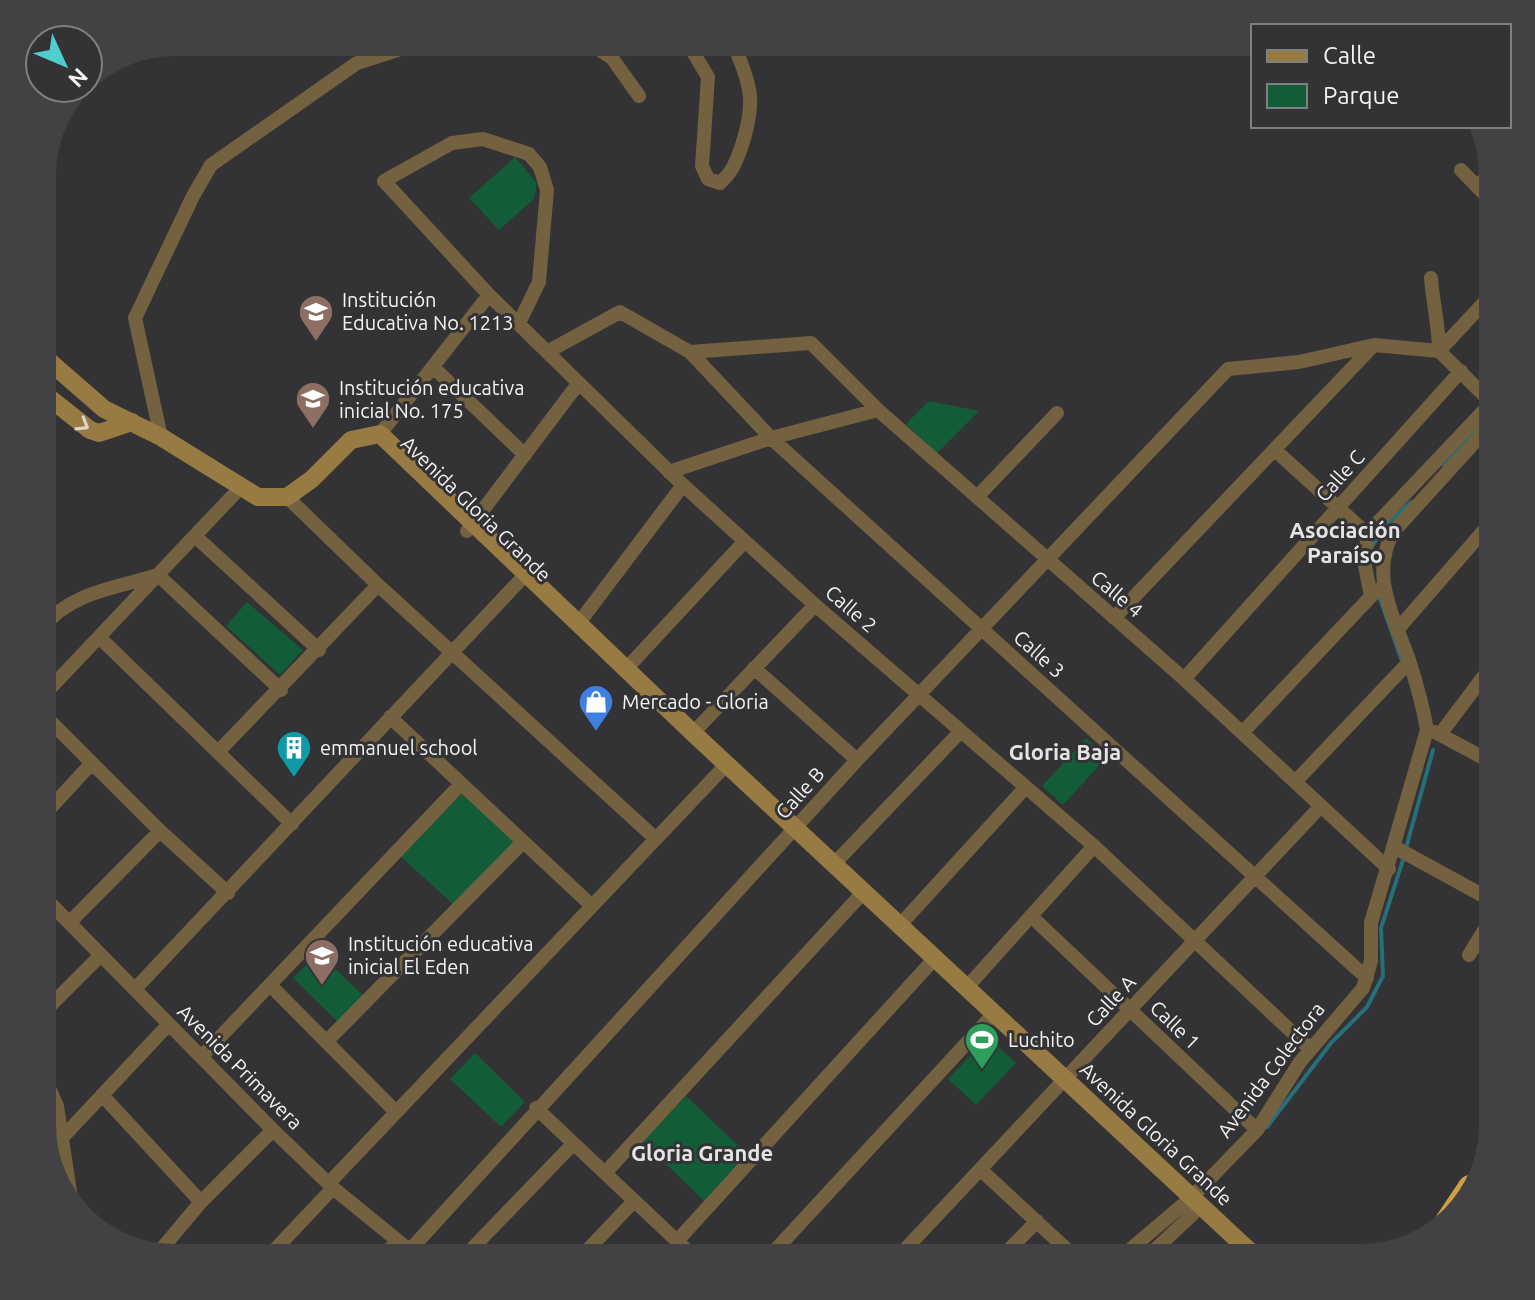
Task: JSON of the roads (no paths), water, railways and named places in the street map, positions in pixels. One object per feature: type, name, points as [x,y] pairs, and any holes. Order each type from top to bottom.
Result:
[{"type":"street","points":[[161,437],[135,318],[211,165],[357,63],[379,56]]},
{"type":"street","points":[[609,56],[639,96]]},
{"type":"street","points":[[695,56],[708,77],[702,166],[708,179],[720,183],[734,170],[752,114],[749,81],[739,56]]},
{"type":"street","name":"Calle 2","points":[[519,323],[539,282],[547,190],[540,167],[529,154],[483,139],[452,143],[384,181],[489,295],[669,472],[815,605],[1094,846],[1310,1049]]},
{"type":"street","points":[[1461,170],[1477,187]]},
{"type":"street","points":[[1431,278],[1433,309],[1441,327],[1439,351]]},
{"type":"street","points":[[380,434],[489,295]]},
{"type":"street","points":[[1439,351],[1479,308]]},
{"type":"street","name":"Calle 3","points":[[547,352],[620,312],[690,352],[771,438],[1367,978]]},
{"type":"street","name":"Calle 4","points":[[690,352],[803,341],[811,343],[878,410],[1184,679],[1389,869]]},
{"type":"street","points":[[1114,618],[1374,345],[1439,351],[1479,389]]},
{"type":"street","name":"Calle B","points":[[413,1244],[857,760],[1228,369],[1299,362],[1374,345]]},
{"type":"street","points":[[433,367],[525,455]]},
{"type":"street","points":[[56,369],[104,409],[161,437],[258,497],[287,497],[360,436]]},
{"type":"street","name":"Calle C","points":[[1184,679],[1461,371]]},
{"type":"street","points":[[56,393],[71,383]]},
{"type":"street","points":[[470,528],[578,384]]},
{"type":"street","points":[[56,405],[77,422],[99,433],[132,422]]},
{"type":"street","points":[[669,472],[771,438],[878,410]]},
{"type":"street","points":[[977,497],[1057,413]]},
{"type":"street","points":[[1371,596],[1365,566],[1367,534],[1479,416]]},
{"type":"street","name":"Avenida Gloria Grande","points":[[360,436],[380,434],[470,528]]},
{"type":"street","name":"Avenida Gloria Grande","points":[[360,436],[376,445],[470,528],[793,831],[858,898],[967,987],[1228,1244]]},
{"type":"street","points":[[1479,437],[1394,531],[1383,549],[1383,584],[1434,732],[1479,756]]},
{"type":"street","points":[[1275,450],[1367,534]]},
{"type":"street","points":[[578,624],[683,485]]},
{"type":"street","points":[[56,683],[240,488]]},
{"type":"street","points":[[287,497],[378,585],[656,839]]},
{"type":"street","points":[[195,536],[319,650]]},
{"type":"street","points":[[1397,630],[1479,536]]},
{"type":"street","points":[[626,669],[744,542]]},
{"type":"street","points":[[56,612],[72,601],[158,575]]},
{"type":"street","points":[[158,575],[281,690]]},
{"type":"street","points":[[136,988],[522,577]]},
{"type":"street","name":"Avenida Gloria Grande","points":[[522,577],[626,669],[724,767]]},
{"type":"street","points":[[1242,733],[1383,584]]},
{"type":"street","points":[[218,752],[281,690],[378,585]]},
{"type":"street","points":[[693,733],[815,605]]},
{"type":"street","points":[[100,638],[292,824]]},
{"type":"street","points":[[1295,782],[1409,662]]},
{"type":"street","points":[[754,668],[857,760]]},
{"type":"street","points":[[1367,978],[1371,923],[1434,732],[1479,680]]},
{"type":"street","points":[[390,717],[592,906]]},
{"type":"street","points":[[56,728],[160,831],[228,893]]},
{"type":"street","points":[[834,864],[961,731]]},
{"type":"street","points":[[56,802],[91,764]]},
{"type":"street","points":[[279,1244],[396,1112],[724,767]]},
{"type":"street","points":[[202,1056],[461,784]]},
{"type":"street","points":[[900,925],[1025,788]]},
{"type":"street","name":"Calle A","points":[[910,1244],[1321,806]]},
{"type":"street","points":[[70,922],[160,831]]},
{"type":"street","name":"Avenida Gloria Grande","points":[[793,831],[900,925],[988,1020],[1062,1084]]},
{"type":"street","points":[[326,1042],[523,842]]},
{"type":"street","points":[[967,987],[1094,846]]},
{"type":"street","points":[[1396,848],[1479,893]]},
{"type":"street","points":[[605,1173],[858,898]]},
{"type":"street","name":"Avenida Primavera","points":[[56,909],[273,1130],[331,1185],[401,1244]]},
{"type":"street","name":"Calle 1","points":[[1031,916],[1257,1130]]},
{"type":"street","points":[[1469,955],[1479,939]]},
{"type":"street","points":[[56,1000],[101,955]]},
{"type":"street","points":[[677,1241],[933,961]]},
{"type":"street","name":"Avenida Colectora","points":[[1157,1244],[1257,1130],[1310,1049],[1367,978]]},
{"type":"street","points":[[270,985],[396,1112]]},
{"type":"street","points":[[781,1244],[988,1020]]},
{"type":"street","points":[[61,1139],[169,1024]]},
{"type":"street","points":[[102,1095],[201,1202]]},
{"type":"street","points":[[56,1104],[67,1175]]},
{"type":"street","points":[[536,1108],[680,1244]]},
{"type":"street","points":[[166,1243],[201,1202],[273,1130]]},
{"type":"street","points":[[477,1244],[573,1144]]},
{"type":"street","points":[[981,1170],[1061,1244]]},
{"type":"street","points":[[593,1244],[634,1201]]},
{"type":"street","name":"Avenida Gloria Grande","points":[[1189,1204],[1239,1244]]},
{"type":"street","name":"Avenida Colectora","points":[[1138,1244],[1189,1204]]},
{"type":"street","points":[[1015,1244],[1037,1221]]},
{"type":"waterway","points":[[1444,466],[1479,427]]},
{"type":"waterway","points":[[1372,546],[1387,524],[1411,502]]},
{"type":"waterway","points":[[1378,593],[1403,664]]},
{"type":"waterway","points":[[1406,848],[1433,750]]},
{"type":"waterway","points":[[1267,1127],[1331,1043],[1367,1007],[1383,976],[1381,928],[1404,857]]},
{"type":"place","name":"Institución Educativa No. 1213","points":[[316,343]]},
{"type":"place","name":"Institución educativa inicial No. 175","points":[[313,430]]},
{"type":"place","name":"Mercado - Gloria","points":[[596,733]]},
{"type":"place","name":"emmanuel school","points":[[294,779]]},
{"type":"place","name":"Institución educativa inicial El Eden","points":[[322,987]]},
{"type":"place","name":"Luchito","points":[[982,1071]]},
{"type":"district","name":"Asociación Paraíso","points":[[1345,542]]},
{"type":"district","name":"Gloria Baja","points":[[1065,752]]},
{"type":"district","name":"Gloria Grande","points":[[702,1153]]}]
